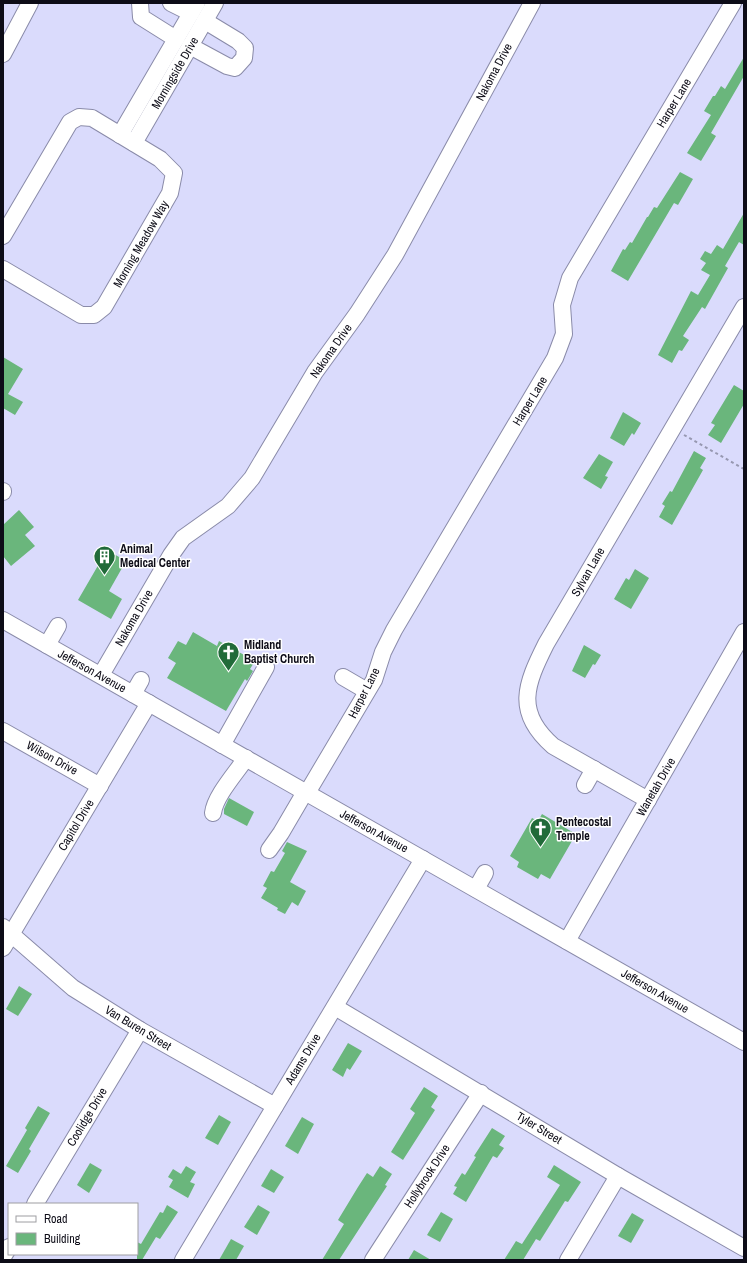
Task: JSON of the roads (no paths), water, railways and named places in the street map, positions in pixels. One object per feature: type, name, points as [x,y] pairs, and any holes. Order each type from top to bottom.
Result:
[{"type":"street","points":[[3,54],[30,3]]},
{"type":"street","points":[[140,3],[141,17],[227,66],[235,68],[244,58],[245,48],[238,41],[198,12],[171,3]]},
{"type":"street","name":"Morningside Drive","points":[[134,143],[198,12],[215,3]]},
{"type":"street","name":"Nakoma Drive","points":[[101,675],[171,555],[183,538],[228,506],[252,478],[315,372],[357,314],[395,255],[532,3]]},
{"type":"street","name":"Harper Lane","points":[[269,850],[306,793],[374,680],[383,652],[394,630],[555,358],[564,334],[562,305],[570,278],[734,3]]},
{"type":"street","name":"Morningside Drive","points":[[120,135],[183,42]]},
{"type":"street","name":"Morning Meadow Way","points":[[3,236],[70,122],[79,117],[92,118],[134,143],[160,159],[174,174],[170,193],[104,307],[94,315],[82,316],[3,269]]},
{"type":"street","name":"Sylvan Lane","points":[[648,800],[553,746],[540,734],[531,719],[526,694],[532,671],[546,644],[744,307]]},
{"type":"street","name":"Jefferson Avenue","points":[[3,620],[567,941],[743,1039]]},
{"type":"street","points":[[47,645],[58,626]]},
{"type":"street","name":"Wanetah Drive","points":[[567,941],[744,632]]},
{"type":"street","points":[[222,745],[266,670]]},
{"type":"street","points":[[343,677],[367,691]]},
{"type":"street","points":[[133,694],[141,680]]},
{"type":"street","name":"Capitol Drive","points":[[3,948],[7,930],[100,786],[150,703]]},
{"type":"street","name":"Wilson Drive","points":[[3,731],[100,786]]},
{"type":"street","points":[[213,813],[214,807],[221,795],[246,758]]},
{"type":"street","points":[[585,785],[594,769]]},
{"type":"street","name":"Adams Drive","points":[[183,1260],[423,859]]},
{"type":"street","points":[[476,889],[485,873]]},
{"type":"street","name":"Van Buren Street","points":[[7,930],[73,988],[140,1030],[275,1106]]},
{"type":"street","name":"Tyler Street","points":[[335,1006],[618,1176],[744,1248]]},
{"type":"street","name":"Coolidge Drive","points":[[36,1203],[140,1030]]},
{"type":"street","name":"Hollybrook Drive","points":[[373,1260],[481,1093]]},
{"type":"street","points":[[568,1260],[618,1176]]},
{"type":"place","name":"Animal Medical Center","points":[[104,576]]},
{"type":"place","name":"Midland Baptist Church","points":[[229,672]]},
{"type":"place","name":"Pentecostal Temple","points":[[541,848]]}]
